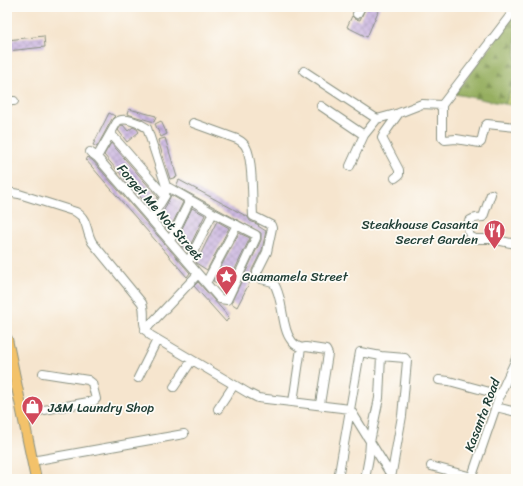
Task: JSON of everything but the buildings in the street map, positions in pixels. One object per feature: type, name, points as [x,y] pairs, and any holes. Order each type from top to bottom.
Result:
[{"type":"main road","points":[[7,339],[36,479]]},
{"type":"street","points":[[516,8],[442,105],[442,137],[445,140],[480,143],[487,124],[516,127]]},
{"type":"street","points":[[304,71],[377,119]]},
{"type":"street","points":[[350,166],[364,135],[377,119],[399,113],[422,104],[442,105]]},
{"type":"street","points":[[321,106],[364,135]]},
{"type":"street","points":[[395,178],[399,176],[398,170],[382,138],[399,113]]},
{"type":"street","points":[[151,219],[165,196],[166,186],[147,128],[119,119],[116,122],[111,134],[165,196]]},
{"type":"street","points":[[193,123],[242,141],[246,146],[250,158],[253,216],[272,227],[267,252],[257,275],[261,279],[273,282],[276,286],[282,304],[287,334],[293,343],[301,348],[306,347],[328,352],[320,404]]},
{"type":"street","name":"Forget Me Not Street","points":[[111,134],[93,155],[206,283],[220,298],[226,300],[256,238],[254,233],[237,225]]},
{"type":"street","points":[[166,186],[212,213],[237,225],[206,283]]},
{"type":"street","points":[[7,192],[19,194],[61,207],[81,215],[85,220],[88,234],[92,242],[142,303],[144,308],[143,324],[145,330],[157,340],[258,398],[320,404],[350,409],[391,477]]},
{"type":"street","points":[[491,194],[483,216],[474,217],[469,221],[468,226],[470,236],[475,239],[491,239],[516,244]]},
{"type":"street","points":[[170,241],[190,200]]},
{"type":"street","points":[[188,262],[212,213]]},
{"type":"street","points":[[145,330],[198,274]]},
{"type":"street","points":[[138,378],[157,340]]},
{"type":"street","points":[[293,402],[301,348]]},
{"type":"street","points":[[338,479],[360,352],[405,358],[407,361],[402,416],[391,477]]},
{"type":"street","points":[[365,479],[370,442],[379,398],[381,356]]},
{"type":"street","name":"Kasanta Road","points":[[472,478],[500,395],[512,378],[516,359]]},
{"type":"street","points":[[174,387],[192,360]]},
{"type":"street","points":[[22,414],[94,402],[96,399],[92,382],[88,380],[43,374]]},
{"type":"street","points":[[439,380],[449,381],[500,395]]},
{"type":"street","points":[[218,409],[234,385]]},
{"type":"street","points":[[496,408],[516,412]]},
{"type":"street","points":[[32,461],[184,434]]},
{"type":"street","points":[[431,466],[472,478]]},
{"type":"green space","points":[[516,12],[516,75],[505,104],[455,94]]},
{"type":"green space","points":[[516,75],[516,106],[505,104]]},
{"type":"place","name":"Steakhouse Casanta Secret Garden","points":[[494,250]]},
{"type":"place","name":"Guamamela Street","points":[[227,296]]},
{"type":"place","name":"J&M Laundry Shop","points":[[32,426]]}]
